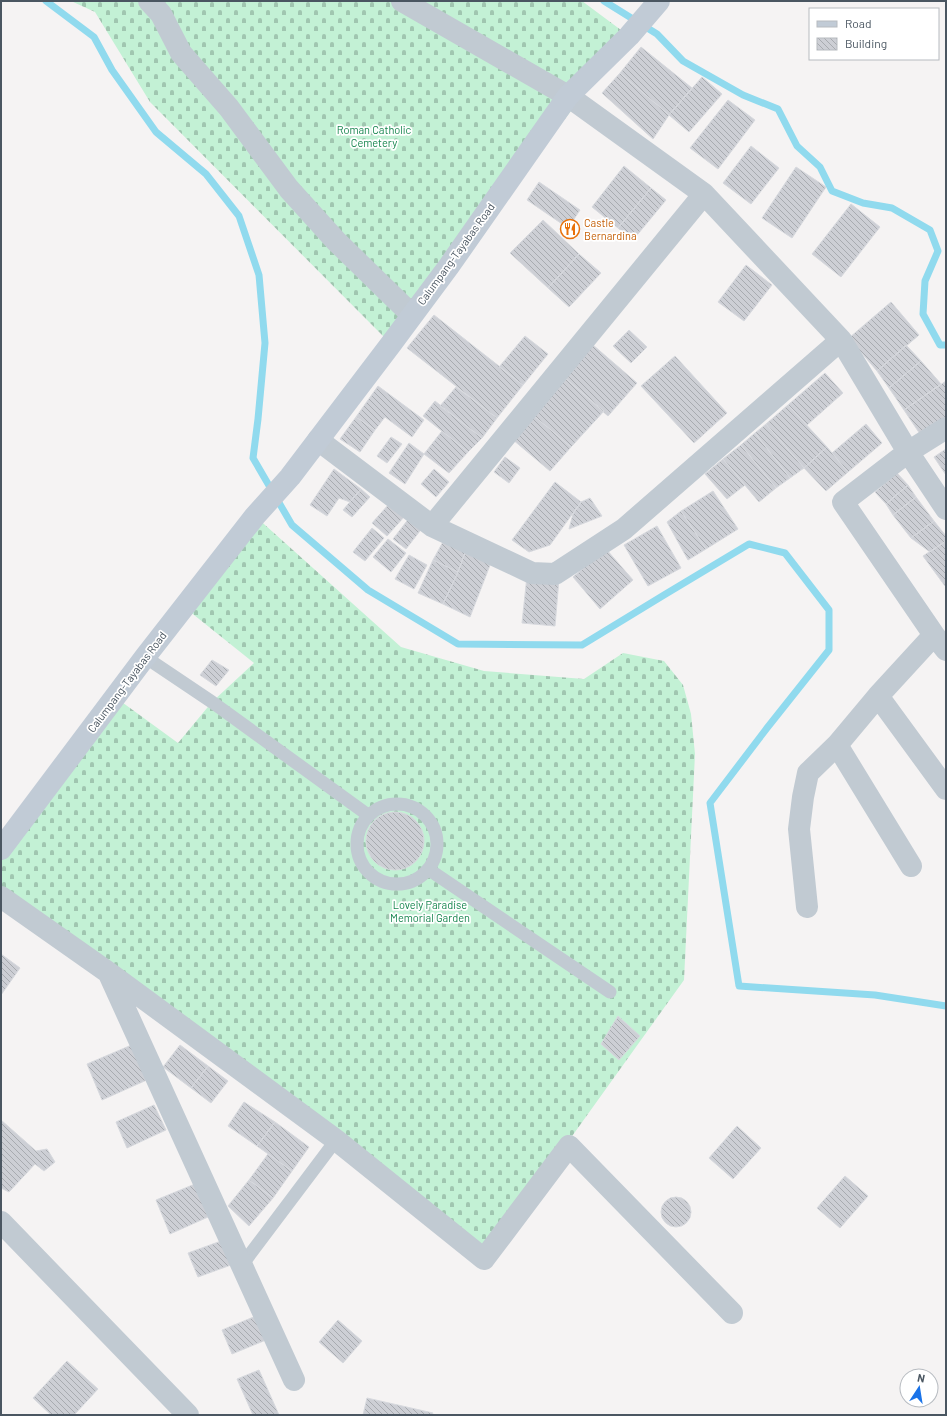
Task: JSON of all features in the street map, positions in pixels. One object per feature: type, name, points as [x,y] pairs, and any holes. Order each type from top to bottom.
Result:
[{"type":"main road","name":"Calumpang-Tayabas Road","points":[[1,849],[145,657],[255,516],[290,477],[318,440],[449,266],[568,96],[629,36],[655,6]]},
{"type":"street","points":[[149,1],[161,14],[181,53],[228,108],[289,189],[336,241],[412,315]]},
{"type":"street","points":[[402,1],[568,96],[704,194],[842,340],[908,452],[946,509]]},
{"type":"street","points":[[432,526],[704,194]]},
{"type":"street","points":[[318,440],[432,526],[532,573],[555,574],[624,529],[842,340]]},
{"type":"street","points":[[807,907],[799,829],[803,796],[808,773],[837,745],[878,696],[940,643],[843,502],[908,452],[946,428]]},
{"type":"street","points":[[878,696],[946,788]]},
{"type":"street","points":[[837,745],[911,866]]},
{"type":"street","points":[[1,897],[109,973],[336,1140],[484,1259],[568,1146],[732,1313]]},
{"type":"street","points":[[109,973],[294,1380]]},
{"type":"street","points":[[1,1222],[188,1415]]},
{"type":"lane","points":[[145,657],[212,702],[368,815]]},
{"type":"lane","points":[[392,804],[405,805],[418,810],[428,819],[434,831],[437,844],[435,857],[428,869],[418,878],[404,884],[390,883],[376,878],[365,868],[358,856],[356,841],[360,827],[368,815],[379,808],[392,804]]},
{"type":"lane","points":[[428,869],[610,992]]},
{"type":"lane","points":[[242,1265],[336,1140]]},
{"type":"green space","name":"Roman Catholic Cemetery","points":[[71,1],[582,1],[629,36],[391,344],[150,102],[95,12]]},
{"type":"green space","name":"Lovely Paradise Memorial Garden","points":[[255,516],[401,647],[484,671],[584,679],[623,653],[664,661],[683,685],[691,714],[695,754],[684,980],[484,1259],[1,898],[1,850],[119,700],[178,743],[212,702],[254,663],[184,607]]},
{"type":"building","points":[[641,47],[692,88],[669,115],[620,73]]},
{"type":"building","points":[[620,73],[669,115],[653,139],[602,93]]},
{"type":"building","points":[[702,77],[722,94],[689,132],[669,115]]},
{"type":"building","points":[[728,100],[755,120],[718,169],[690,148]]},
{"type":"building","points":[[751,146],[779,168],[751,204],[723,183]]},
{"type":"building","points":[[624,166],[651,188],[618,228],[592,207]]},
{"type":"building","points":[[796,167],[826,187],[792,238],[762,218]]},
{"type":"building","points":[[539,182],[580,210],[568,228],[527,200]]},
{"type":"building","points":[[651,188],[666,200],[633,240],[618,228]]},
{"type":"building","points":[[851,204],[880,227],[841,277],[812,254]]},
{"type":"building","points":[[543,220],[579,254],[548,288],[510,253]]},
{"type":"building","points":[[579,254],[601,273],[569,307],[548,288]]},
{"type":"building","points":[[746,265],[772,285],[744,321],[718,302]]},
{"type":"building","points":[[891,302],[919,335],[877,371],[849,338]]},
{"type":"building","points":[[434,315],[523,385],[497,418],[407,348]]},
{"type":"building","points":[[629,330],[647,347],[631,363],[613,346]]},
{"type":"building","points":[[525,336],[548,354],[523,385],[499,367]]},
{"type":"building","points":[[593,345],[637,383],[608,416],[564,377]]},
{"type":"building","points":[[906,345],[921,361],[889,388],[877,371]]},
{"type":"building","points":[[675,356],[727,413],[694,443],[641,386]]},
{"type":"building","points":[[921,361],[941,384],[904,410],[889,388]]},
{"type":"building","points":[[825,373],[843,393],[807,425],[788,405]]},
{"type":"building","points":[[564,377],[604,411],[571,447],[533,415]]},
{"type":"building","points":[[946,381],[946,421],[922,437],[904,410]]},
{"type":"building","points":[[378,386],[424,420],[412,437],[385,417],[375,430],[356,417]]},
{"type":"building","points":[[456,387],[497,418],[482,438],[440,406]]},
{"type":"building","points":[[435,401],[482,438],[468,452],[423,416]]},
{"type":"building","points":[[788,405],[827,447],[804,468],[766,424]]},
{"type":"building","points":[[533,415],[571,447],[550,471],[512,439]]},
{"type":"building","points":[[356,417],[375,430],[360,452],[340,439]]},
{"type":"building","points":[[766,424],[804,468],[790,478],[755,433]]},
{"type":"building","points":[[866,424],[882,443],[848,472],[832,453]]},
{"type":"building","points":[[442,431],[468,452],[449,473],[424,454]]},
{"type":"building","points":[[755,433],[790,478],[776,488],[741,445]]},
{"type":"building","points":[[391,437],[402,444],[387,463],[377,456]]},
{"type":"building","points":[[409,443],[424,454],[405,484],[389,473]]},
{"type":"building","points":[[741,445],[776,488],[759,502],[723,459]]},
{"type":"building","points":[[827,447],[848,472],[826,491],[804,468]]},
{"type":"building","points":[[946,449],[946,475],[934,457]]},
{"type":"building","points":[[505,457],[520,468],[509,483],[494,472]]},
{"type":"building","points":[[723,459],[745,485],[727,499],[705,474]]},
{"type":"building","points":[[334,469],[361,489],[350,502],[339,498],[327,516],[310,505]]},
{"type":"building","points":[[434,469],[449,482],[436,497],[421,484]]},
{"type":"building","points":[[897,473],[908,485],[886,504],[875,492]]},
{"type":"building","points":[[555,482],[581,502],[550,545],[529,552],[512,540]]},
{"type":"building","points":[[908,485],[916,497],[893,515],[886,504]]},
{"type":"building","points":[[361,489],[370,497],[352,517],[343,510]]},
{"type":"building","points":[[713,491],[738,529],[706,549],[681,511]]},
{"type":"building","points":[[916,497],[934,521],[911,538],[893,515]]},
{"type":"building","points":[[590,498],[602,516],[569,529],[573,514],[581,502]]},
{"type":"building","points":[[389,504],[404,517],[387,536],[372,523]]},
{"type":"building","points":[[681,511],[706,549],[688,560],[667,522]]},
{"type":"building","points":[[410,517],[423,527],[406,549],[393,539]]},
{"type":"building","points":[[934,521],[946,536],[946,541],[930,552],[911,538]]},
{"type":"building","points":[[657,526],[681,568],[648,586],[624,545]]},
{"type":"building","points":[[372,528],[384,538],[365,561],[353,552]]},
{"type":"building","points":[[388,539],[406,553],[391,572],[373,557]]},
{"type":"building","points":[[444,540],[466,550],[458,572],[433,560]]},
{"type":"building","points":[[946,541],[946,585],[945,586],[923,556]]},
{"type":"building","points":[[606,549],[633,580],[600,609],[573,577]]},
{"type":"building","points":[[466,550],[492,560],[470,617],[443,604],[458,572]]},
{"type":"building","points":[[409,555],[427,565],[414,589],[395,579]]},
{"type":"building","points":[[433,560],[458,572],[443,604],[418,593]]},
{"type":"building","points":[[527,576],[559,579],[555,626],[522,623]]},
{"type":"building","points":[[212,660],[229,670],[216,686],[200,675]]},
{"type":"building","points":[[395,812],[406,814],[419,825],[422,830],[424,841],[422,852],[411,865],[406,868],[395,870],[384,868],[371,857],[368,852],[366,841],[368,830],[379,817],[384,814]]},
{"type":"building","points":[[1,954],[20,968],[1,995]]},
{"type":"building","points":[[618,1016],[640,1036],[619,1060],[601,1044]]},
{"type":"building","points":[[134,1044],[149,1079],[102,1100],[87,1064]]},
{"type":"building","points":[[180,1045],[208,1066],[191,1088],[163,1067]]},
{"type":"building","points":[[208,1066],[228,1081],[211,1103],[191,1088]]},
{"type":"building","points":[[244,1102],[275,1122],[257,1146],[228,1126]]},
{"type":"building","points":[[154,1105],[166,1130],[127,1148],[116,1122]]},
{"type":"building","points":[[1,1120],[36,1151],[47,1149],[55,1162],[44,1171],[35,1164],[9,1192],[1,1188]]},
{"type":"building","points":[[275,1122],[309,1147],[292,1171],[257,1146]]},
{"type":"building","points":[[737,1126],[761,1148],[733,1179],[709,1158]]},
{"type":"building","points":[[268,1154],[292,1171],[273,1198],[249,1180]]},
{"type":"building","points":[[845,1176],[868,1196],[840,1228],[817,1208]]},
{"type":"building","points":[[249,1180],[273,1198],[249,1226],[228,1206]]},
{"type":"building","points":[[195,1184],[208,1217],[170,1234],[156,1200]]},
{"type":"building","points":[[676,1197],[687,1201],[691,1212],[687,1223],[676,1227],[665,1223],[661,1212],[665,1201]]},
{"type":"building","points":[[221,1241],[231,1265],[198,1277],[188,1253]]},
{"type":"building","points":[[256,1316],[266,1340],[232,1354],[222,1330]]},
{"type":"building","points":[[338,1320],[362,1341],[343,1363],[319,1342]]},
{"type":"building","points":[[67,1361],[98,1389],[74,1415],[51,1415],[33,1398]]},
{"type":"building","points":[[259,1370],[279,1415],[253,1415],[237,1379]]},
{"type":"building","points":[[367,1398],[433,1413],[432,1415],[363,1415]]},
{"type":"waterway","points":[[46,1],[94,37],[112,70],[156,132],[206,174],[239,216],[259,275],[265,343],[253,458],[292,525],[368,590],[458,644],[582,645],[749,544],[785,553],[829,610],[829,650],[710,803],[739,986],[875,995],[946,1006]]},
{"type":"waterway","points":[[604,1],[657,34],[683,61],[743,95],[778,109],[797,146],[820,167],[832,191],[863,203],[892,208],[930,230],[938,251],[925,281],[923,314],[940,345],[946,345]]},
{"type":"place","name":"Castle Bernardina","points":[[570,229]]}]
